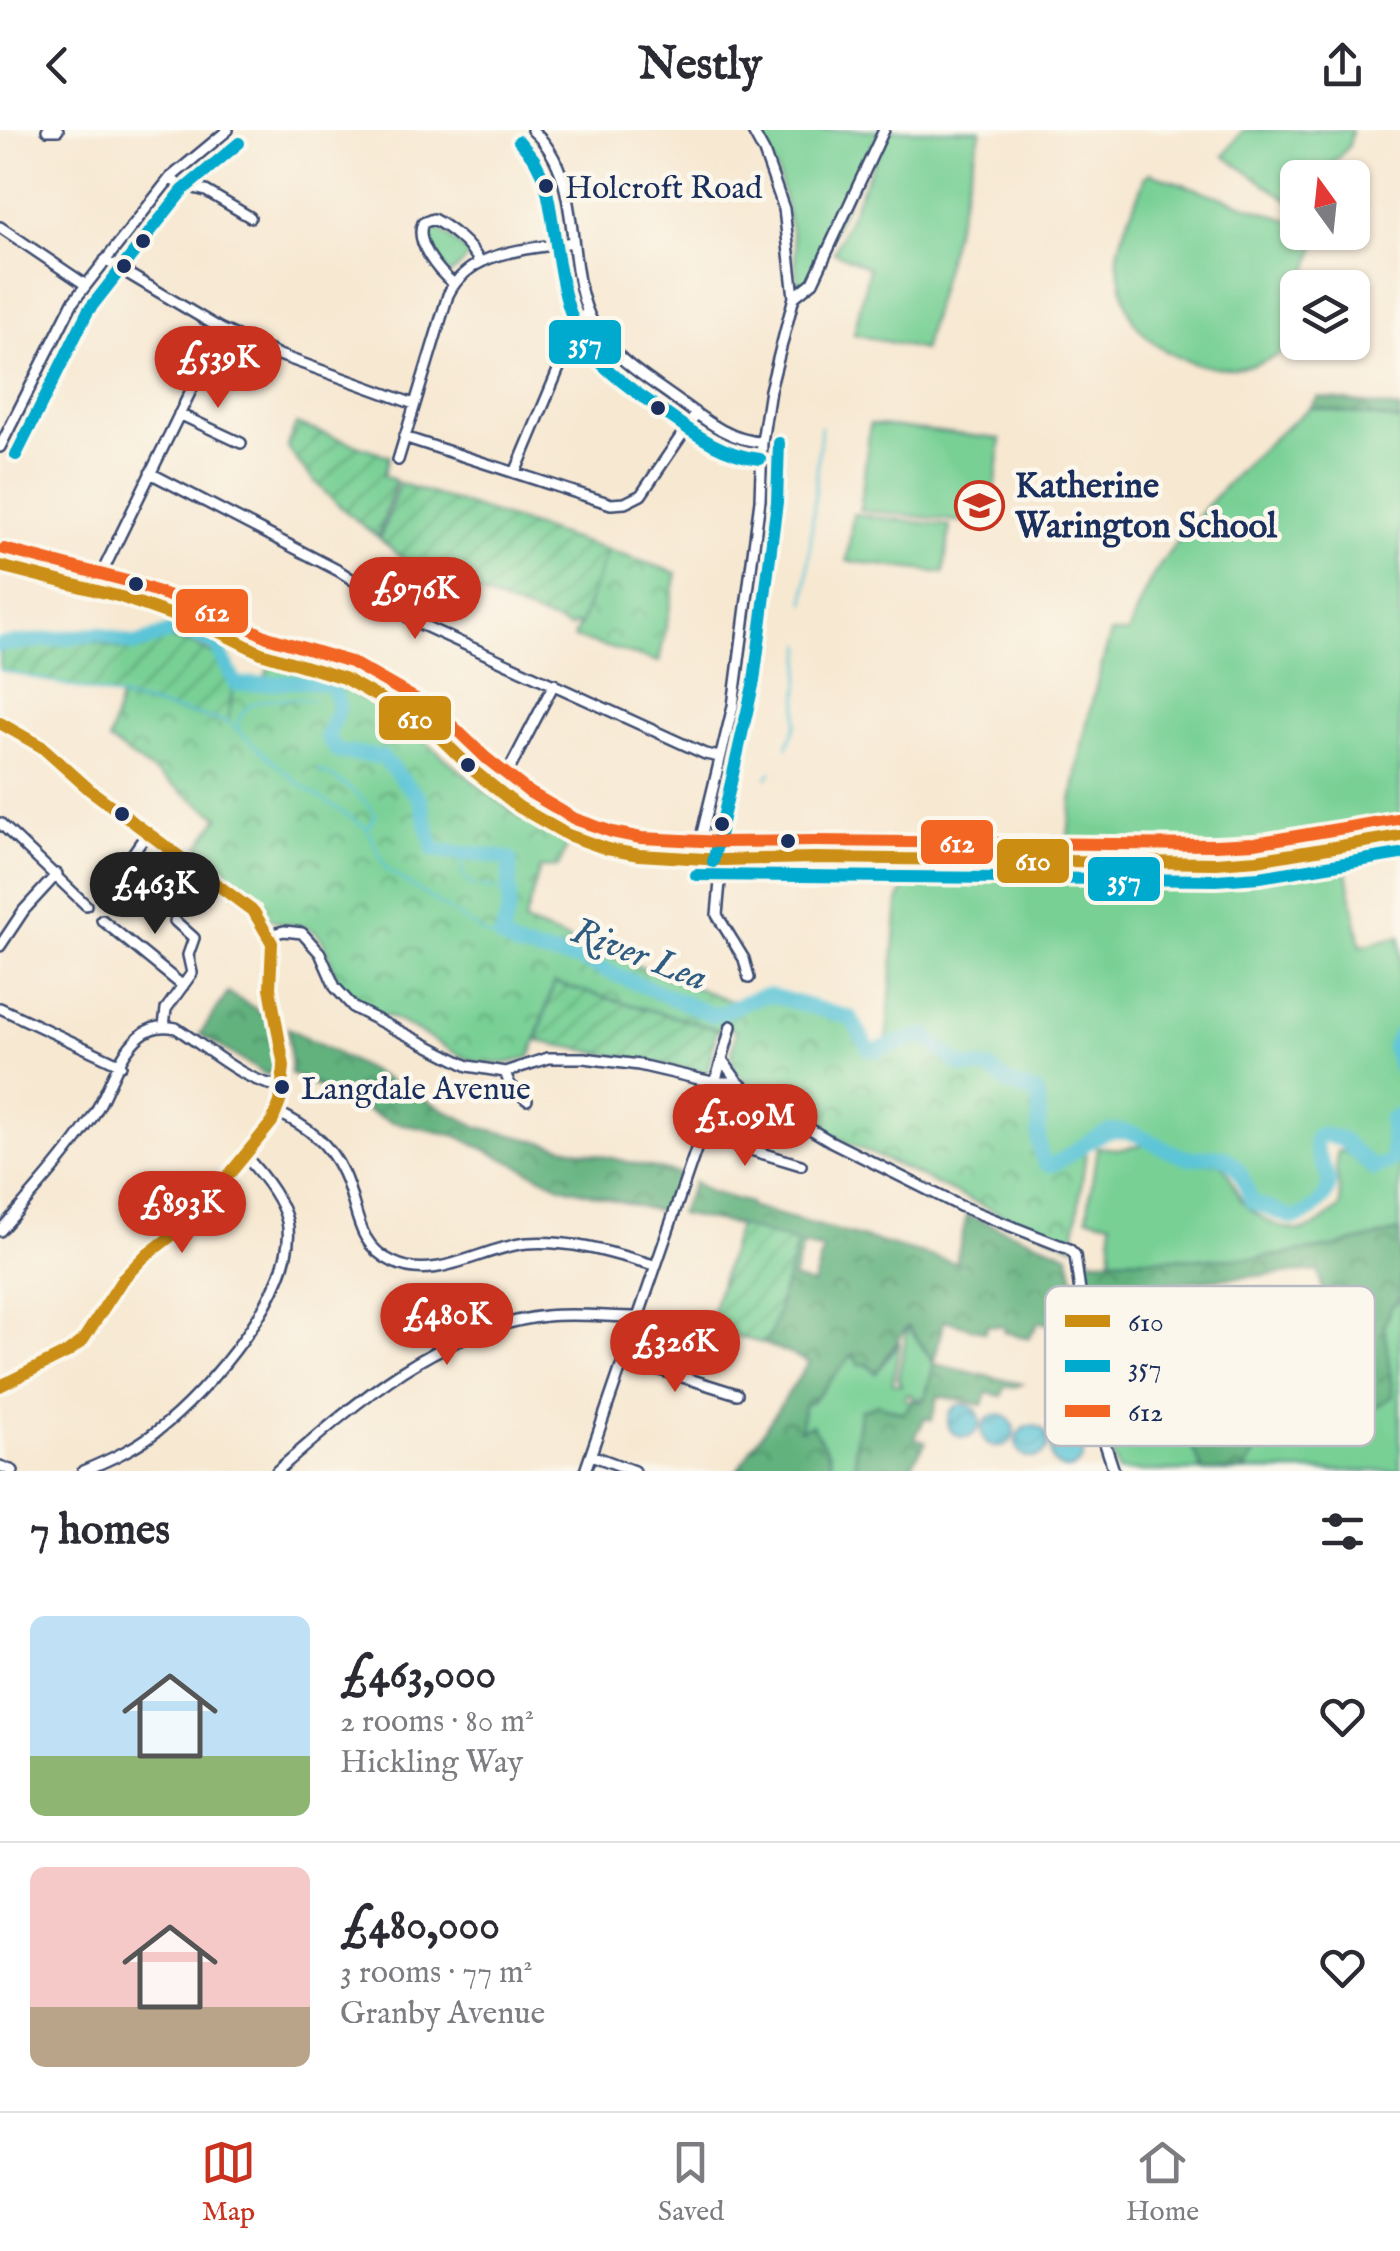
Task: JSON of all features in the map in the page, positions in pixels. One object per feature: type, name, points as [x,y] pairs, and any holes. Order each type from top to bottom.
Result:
[{"type":"main road","points":[[0,566],[94,588],[202,626],[261,653],[344,678],[427,725],[498,791],[550,826],[588,843],[638,855],[722,860],[1216,863],[1258,860],[1400,836]]},
{"type":"main road","points":[[0,723],[42,747],[90,790],[254,912],[269,935],[273,950],[270,988],[284,1066],[277,1112],[192,1220],[144,1257],[122,1280],[82,1340],[68,1352],[0,1386]]},
{"type":"street","points":[[47,130],[58,130]]},
{"type":"street","points":[[0,447],[62,321],[86,285],[170,178],[228,130]]},
{"type":"street","points":[[532,130],[557,163],[587,311],[602,337],[624,362],[696,414],[736,438],[762,442]]},
{"type":"street","points":[[696,858],[733,706],[760,500],[762,442],[770,390],[794,297],[784,209],[778,186],[752,130]]},
{"type":"street","points":[[794,297],[813,282],[884,130]]},
{"type":"street","points":[[170,178],[206,191],[250,217]]},
{"type":"street","points":[[453,284],[421,242],[422,223],[440,222],[479,261]]},
{"type":"street","points":[[0,228],[86,285]]},
{"type":"street","points":[[398,460],[453,284],[479,261],[573,242]]},
{"type":"street","points":[[105,260],[220,329],[279,356],[414,404]]},
{"type":"street","points":[[515,473],[587,311]]},
{"type":"street","points":[[94,588],[220,329]]},
{"type":"street","points":[[572,338],[602,337]]},
{"type":"street","points":[[179,414],[240,443]]},
{"type":"street","points":[[404,437],[610,504],[625,503],[641,495],[696,414]]},
{"type":"street","points":[[150,473],[366,587],[394,610],[706,754],[720,757]]},
{"type":"street","points":[[498,791],[554,684]]},
{"type":"street","points":[[0,823],[86,905]]},
{"type":"street","points":[[120,872],[148,832]]},
{"type":"street","points":[[722,860],[717,915],[744,959],[748,978]]},
{"type":"street","points":[[0,946],[24,910],[56,874]]},
{"type":"street","points":[[102,920],[183,986]]},
{"type":"street","points":[[164,1026],[166,1009],[192,973],[188,954],[194,938],[175,920]]},
{"type":"street","points":[[269,935],[293,931],[312,940],[335,988],[363,1015],[468,1066],[505,1072],[548,1058],[571,1058],[639,1065],[712,1082],[738,1082]]},
{"type":"street","points":[[0,1008],[121,1065]]},
{"type":"street","points":[[585,1471],[701,1135],[712,1082],[732,1026]]},
{"type":"street","points":[[0,1231],[72,1146],[138,1038],[149,1030],[176,1028],[254,1078],[283,1086]]},
{"type":"street","points":[[722,1061],[753,1095],[832,1142],[960,1206],[1069,1249],[1075,1255],[1079,1286]]},
{"type":"street","points":[[505,1072],[510,1085],[528,1100]]},
{"type":"street","points":[[277,1112],[306,1127],[328,1148],[345,1176],[361,1232],[370,1245],[393,1262],[420,1270],[514,1245],[552,1242],[594,1248],[654,1266]]},
{"type":"street","points":[[701,1135],[801,1165]]},
{"type":"street","points":[[83,1471],[142,1443],[172,1418],[231,1352],[274,1288],[284,1258],[287,1222],[266,1181],[246,1156]]},
{"type":"street","points":[[277,1471],[370,1392],[420,1360],[462,1340],[550,1316],[639,1316]]},
{"type":"street","points":[[625,1359],[737,1394]]},
{"type":"street","points":[[1106,1446],[1114,1471]]},
{"type":"street","points":[[592,1455],[634,1471]]},
{"type":"street","points":[[0,1466],[13,1471]]},
{"type":"green space","points":[[756,130],[880,130],[810,282],[797,289],[795,248],[778,173]]},
{"type":"green space","points":[[888,130],[981,130],[923,350],[854,334],[869,268],[834,252]]},
{"type":"green space","points":[[1243,130],[1352,130],[1349,146],[1335,160],[1280,160],[1280,194],[1224,156]]},
{"type":"green space","points":[[1150,173],[1280,217],[1280,250],[1315,250],[1308,270],[1280,270],[1280,354],[1243,367],[1203,365],[1165,350],[1135,323],[1124,296],[1118,256],[1145,176]]},
{"type":"green space","points":[[431,222],[470,255],[451,274],[423,237],[426,224]]},
{"type":"green space","points":[[1318,397],[1400,409],[1400,421],[1311,407]]},
{"type":"green space","points":[[1311,407],[1400,421],[1400,824],[1311,840],[1209,851],[1067,847],[1083,739],[1111,633],[1128,633],[1153,576],[1186,531],[1247,463]]},
{"type":"green space","points":[[296,424],[389,456],[384,476],[396,481],[378,537],[328,496],[287,447]]},
{"type":"green space","points":[[870,424],[1001,439],[991,525],[860,510]]},
{"type":"green space","points":[[399,483],[607,550],[580,626],[574,624],[571,628],[418,571],[380,539]]},
{"type":"green space","points":[[853,514],[950,526],[944,573],[847,561]]},
{"type":"green space","points":[[607,550],[677,573],[659,662],[574,638]]},
{"type":"green space","points":[[162,638],[194,645],[222,662],[232,687],[228,722],[0,670],[0,647],[9,645],[81,640],[131,651]]},
{"type":"green space","points":[[270,662],[335,685],[381,708],[500,802],[569,843],[558,867],[540,868],[524,923],[731,1001],[769,995],[851,1018],[870,1049],[924,1035],[961,1066],[990,1069],[1011,1085],[1037,1093],[1039,1146],[1045,1162],[1052,1165],[1087,1145],[1073,1246],[787,1112],[746,1082],[735,1068],[732,1055],[736,1031],[725,1026],[722,1031],[554,983],[531,1056],[493,1064],[462,1056],[357,1002],[340,985],[325,944],[314,931],[268,917],[193,855],[219,817],[109,741],[120,698],[228,722],[232,680],[262,689]]},
{"type":"green space","points":[[1400,829],[1235,858],[931,852],[1245,854]]},
{"type":"green space","points":[[1344,856],[1361,946],[1400,936],[1400,1033],[1393,1047],[1400,1069],[1400,1115],[1390,1119],[1393,1156],[1390,1162],[1374,1169],[1342,1140],[1321,1134],[1316,1138],[1329,1187],[1318,1204],[1302,1215],[1277,1214],[1252,1202],[1238,1170],[1225,1158],[1185,1157],[1123,1131],[1099,1136],[1052,1165],[1040,1155],[1040,1103],[1031,1090],[1011,1085],[990,1069],[961,1066],[924,1035],[886,1047],[898,902],[911,870],[1215,873]]},
{"type":"green space","points":[[554,983],[717,1029],[707,1073],[537,1041]]},
{"type":"green space","points":[[228,993],[262,1013],[275,1029],[275,1068],[266,1075],[200,1034]]},
{"type":"green space","points":[[288,1028],[478,1127],[680,1174],[665,1213],[560,1186],[457,1136],[389,1121],[291,1074]]},
{"type":"green space","points":[[1147,1144],[1183,1163],[1221,1163],[1246,1206],[1275,1225],[1295,1230],[1312,1227],[1340,1207],[1338,1151],[1346,1152],[1369,1173],[1392,1168],[1400,1153],[1400,1231],[1333,1247],[1259,1258],[1111,1259],[1111,1222],[1087,1217],[1097,1147],[1121,1149]]},
{"type":"green space","points":[[694,1182],[710,1192],[750,1203],[750,1207],[956,1263],[967,1215],[1069,1254],[1075,1286],[1045,1286],[1045,1324],[1039,1322],[1029,1338],[1004,1332],[1005,1327],[987,1325],[985,1332],[944,1320],[934,1362],[908,1326],[876,1373],[868,1364],[858,1365],[853,1354],[813,1401],[804,1406],[800,1430],[812,1425],[833,1471],[737,1471],[809,1362],[763,1343],[770,1336],[797,1243],[738,1225],[679,1214]],"holes":[[[803,1245],[823,1250],[813,1285],[793,1279]]]},
{"type":"green space","points":[[738,1225],[797,1243],[770,1336],[763,1343],[707,1329]]},
{"type":"green space","points":[[1400,1231],[1400,1297],[1384,1325],[1393,1396],[1375,1409],[1375,1286],[1322,1286],[1318,1271],[1132,1286],[1083,1286],[1083,1259],[1259,1258],[1333,1247]]},
{"type":"green space","points":[[1400,1252],[1400,1471],[1118,1471],[1110,1446],[1375,1446],[1375,1286],[1322,1286],[1318,1270]]},
{"type":"green space","points":[[908,1326],[934,1364],[926,1396],[913,1401],[903,1413],[878,1404],[860,1412],[855,1447],[857,1471],[833,1471],[829,1453],[812,1426],[799,1431],[804,1406],[854,1353],[876,1373],[900,1342],[893,1383],[901,1385],[898,1378]]},
{"type":"green space","points":[[934,1364],[1022,1384],[1005,1386],[1002,1396],[987,1393],[983,1405],[938,1396],[932,1420],[925,1418],[915,1438],[926,1442],[908,1471],[857,1471],[855,1447],[860,1411],[878,1404],[903,1413],[913,1401],[924,1401]]},
{"type":"green space","points":[[1191,1446],[1257,1449],[1245,1471],[1203,1471]]},
{"type":"water","points":[[964,1405],[975,1410],[980,1421],[975,1432],[964,1437],[953,1432],[948,1421],[953,1410]]},
{"type":"water","points":[[998,1415],[1009,1420],[1014,1431],[1009,1442],[998,1447],[987,1442],[982,1431],[987,1420]]},
{"type":"water","points":[[1032,1426],[1043,1431],[1047,1446],[1043,1453],[1032,1458],[1021,1453],[1016,1442],[1021,1431]]},
{"type":"water","points":[[1053,1446],[1082,1447],[1082,1459],[1073,1468],[1061,1468],[1052,1459]]},
{"type":"waterway","points":[[805,604],[821,427]]},
{"type":"waterway","name":"River Lea","points":[[0,645],[99,634],[134,645],[174,631],[216,645],[236,684],[308,682],[332,686],[339,707],[327,737],[338,752],[382,757],[420,799],[434,850],[510,860],[509,909],[501,938],[519,948],[583,961],[713,1015],[769,995],[851,1018],[869,1049],[924,1035],[961,1066],[990,1069],[1011,1085],[1037,1093],[1039,1146],[1045,1163],[1052,1165],[1106,1132],[1132,1133],[1185,1157],[1225,1158],[1238,1169],[1252,1202],[1292,1218],[1311,1210],[1327,1193],[1328,1177],[1316,1138],[1321,1134],[1342,1140],[1374,1169],[1390,1162],[1393,1156],[1390,1119],[1400,1115]]},
{"type":"waterway","points":[[787,747],[796,724],[803,644]]},
{"type":"waterway","points":[[0,670],[228,722],[298,783],[368,829],[386,869],[488,936],[501,938]]},
{"type":"waterway","points":[[238,729],[240,717],[255,703],[313,700]]},
{"type":"waterway","points":[[318,770],[350,788],[370,807],[376,815],[369,827]]},
{"type":"waterway","points":[[767,778],[771,772]]},
{"type":"waterway","points":[[462,856],[462,873],[470,885],[510,891]]},
{"type":"waterway","name":"River Lea","points":[[1400,1033],[1393,1047],[1400,1069]]},
{"type":"transit line","name":"357","points":[[519,141],[544,179],[566,297],[583,340],[598,360],[698,436],[733,453],[760,459]]},
{"type":"transit line","name":"357","points":[[16,455],[88,311],[183,190],[239,143]]},
{"type":"transit line","name":"357","points":[[713,862],[754,681],[777,502],[779,443]]},
{"type":"transit line","name":"612","points":[[4,549],[127,581],[223,615],[267,637],[351,662],[437,711],[529,792],[575,819],[641,838],[722,842],[1215,845],[1255,843],[1397,819]]},
{"type":"transit line","name":"610","points":[[0,566],[121,597],[217,631],[261,653],[344,678],[427,725],[474,771],[519,807],[568,835],[607,849],[722,860],[1216,863],[1400,836]]},
{"type":"transit line","name":"610","points":[[0,723],[42,747],[90,790],[254,912],[272,943],[270,988],[284,1066],[280,1102],[272,1122],[192,1220],[144,1257],[122,1280],[83,1340],[68,1352],[0,1386]]},
{"type":"transit line","name":"357","points":[[696,875],[1216,880],[1260,877],[1400,854]]},
{"type":"place","name":"Holcroft Road","points":[[546,186]]},
{"type":"place","name":"Katherine Warington School","points":[[980,505]]},
{"type":"place","name":"Langdale Avenue","points":[[282,1087]]}]
